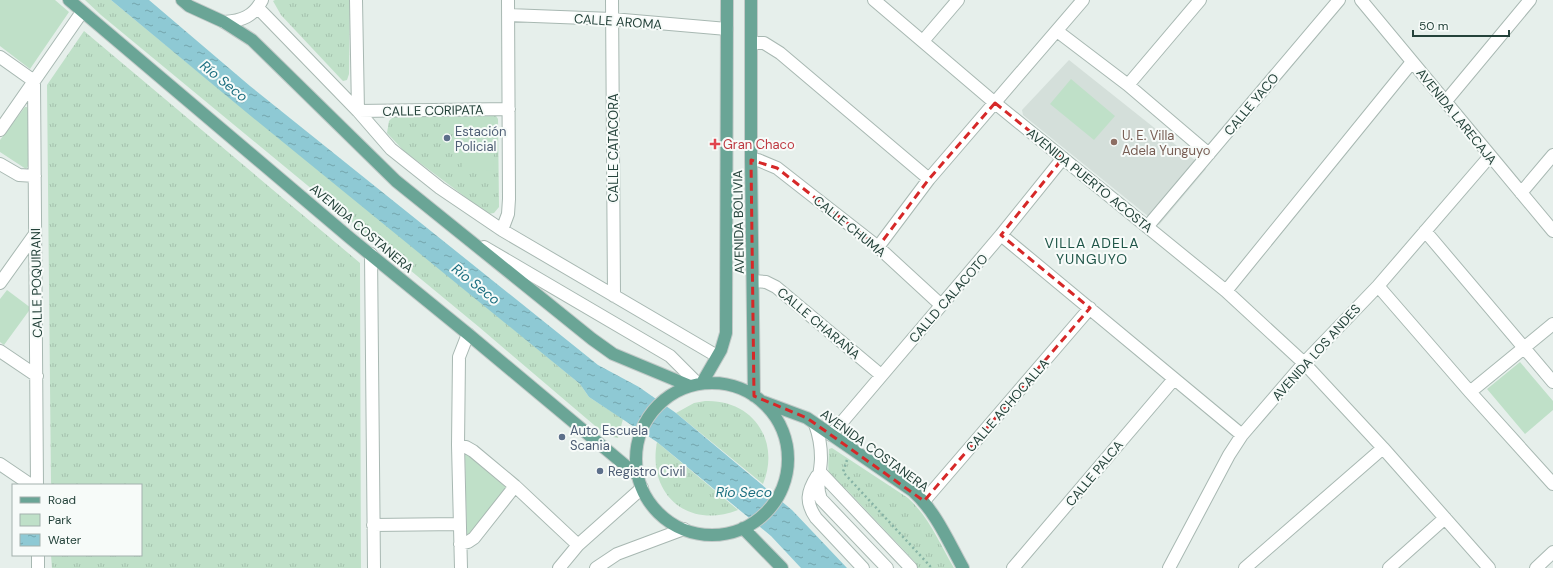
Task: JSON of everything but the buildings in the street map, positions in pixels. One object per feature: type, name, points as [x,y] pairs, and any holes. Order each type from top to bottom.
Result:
[{"type":"main road","name":"AVENIDA COSTANERA","points":[[69,0],[468,334],[640,482]]},
{"type":"main road","points":[[182,0],[189,6],[224,22],[252,40],[396,181],[605,349],[655,372],[697,385]]},
{"type":"main road","name":"AVENIDA BOLIVIA","points":[[697,385],[717,356],[725,339],[727,0]]},
{"type":"main road","name":"AVENIDA BOLIVIA","points":[[751,0],[750,160],[758,399]]},
{"type":"main road","name":"AVENIDA COSTANERA","points":[[697,385],[728,385],[739,388],[758,399],[807,418],[913,491],[924,501],[933,512],[963,568]]},
{"type":"main road","points":[[697,385],[678,391],[658,406],[643,426],[637,451],[636,464],[640,482],[648,499],[659,513],[673,524],[684,530],[695,533],[713,534],[731,532],[754,522],[764,514],[772,504],[784,482],[787,457],[786,444],[777,421],[758,399]]},
{"type":"main road","points":[[743,528],[782,568]]},
{"type":"street","points":[[356,0],[358,111]]},
{"type":"street","points":[[502,230],[508,214],[509,199],[508,0]]},
{"type":"street","name":"CALLE CATACORA","points":[[612,0],[614,296]]},
{"type":"street","name":"AVENIDA PUERTO ACOSTA","points":[[874,0],[995,103],[1226,291],[1304,363],[1383,448],[1489,568]]},
{"type":"street","points":[[923,41],[958,0]]},
{"type":"street","points":[[878,247],[929,179],[1083,0]]},
{"type":"street","points":[[1128,86],[1200,0]]},
{"type":"street","name":"CALLE YACO","points":[[1148,227],[1339,0]]},
{"type":"street","points":[[1446,101],[1530,0]]},
{"type":"street","name":"AVENIDA LARECAJA","points":[[1367,2],[1412,62],[1553,231]]},
{"type":"street","points":[[224,22],[236,21],[251,15],[260,4],[391,149],[440,188],[502,230],[717,356]]},
{"type":"street","points":[[0,130],[82,12]]},
{"type":"street","name":"CALLE AROMA","points":[[508,15],[612,19],[727,29]]},
{"type":"street","points":[[1057,31],[1128,86],[1209,154]]},
{"type":"street","points":[[751,43],[764,43],[780,53],[929,179]]},
{"type":"street","points":[[0,57],[34,81]]},
{"type":"street","points":[[1226,291],[1412,62]]},
{"type":"street","name":"CALLE POQUIRANI","points":[[34,81],[37,484]]},
{"type":"street","name":"CALLE CORIPATA","points":[[358,111],[509,108]]},
{"type":"street","points":[[1521,193],[1553,155]]},
{"type":"street","name":"AVENIDA LOS ANDES","points":[[1173,566],[1229,455],[1242,435],[1304,363],[1378,286],[1490,156]]},
{"type":"street","name":"CALLD CALACOTO","points":[[831,435],[1002,235],[1062,158]]},
{"type":"street","name":"CALLE CHUMA","points":[[750,160],[758,160],[777,168],[878,247],[942,305]]},
{"type":"street","points":[[0,164],[18,175],[35,176]]},
{"type":"street","points":[[1424,231],[1553,382]]},
{"type":"street","points":[[0,283],[35,234]]},
{"type":"street","points":[[1002,235],[1242,435]]},
{"type":"street","points":[[465,236],[670,356],[697,385]]},
{"type":"street","points":[[371,254],[374,568]]},
{"type":"street","name":"CALLE CHARAÑA","points":[[753,281],[766,282],[776,287],[881,375]]},
{"type":"street","points":[[1378,286],[1470,392],[1553,484]]},
{"type":"street","name":"CALLE ACHOCALLA","points":[[924,501],[1090,308]]},
{"type":"street","points":[[1470,392],[1553,324]]},
{"type":"street","points":[[461,568],[458,445],[459,357],[468,334]]},
{"type":"street","points":[[0,351],[36,376]]},
{"type":"street","name":"CALLE PALCA","points":[[1013,568],[1174,379]]},
{"type":"street","points":[[815,424],[820,447],[820,472],[818,486],[821,498],[887,568]]},
{"type":"street","points":[[458,445],[466,447],[472,451],[515,486],[578,545]]},
{"type":"street","points":[[1245,568],[1383,448]]},
{"type":"street","points":[[0,464],[30,484]]},
{"type":"street","points":[[820,472],[808,493],[812,511],[816,518],[863,568]]},
{"type":"street","points":[[820,472],[911,568]]},
{"type":"street","points":[[559,568],[578,545],[640,482]]},
{"type":"street","points":[[460,544],[468,542],[474,538],[515,486]]},
{"type":"street","points":[[1389,568],[1445,518]]},
{"type":"street","points":[[374,525],[460,524]]},
{"type":"street","points":[[596,568],[616,554],[684,530]]},
{"type":"street","points":[[1536,568],[1553,552]]},
{"type":"street","points":[[38,556],[38,568]]},
{"type":"path","points":[[848,457],[843,472],[930,566],[930,568]]},
{"type":"highlighted area","points":[[995,103],[1063,158],[1001,235],[1090,308],[924,501],[807,418],[754,396],[751,160],[777,168],[878,247],[929,179]]},
{"type":"shaded area","name":"U. E. Villa Adela Yunguyo","points":[[1069,60],[1206,169],[1159,225],[1023,115],[1022,110]]},
{"type":"green space","points":[[0,0],[55,0],[69,12],[30,69],[0,46]]},
{"type":"green space","points":[[85,0],[111,0],[580,384],[589,397],[623,419],[618,438],[607,436],[479,327],[101,15]]},
{"type":"green space","points":[[350,0],[349,74],[347,80],[343,81],[281,15],[273,1]]},
{"type":"green space","points":[[84,31],[360,263],[361,568],[52,568],[51,556],[142,556],[142,484],[51,484],[47,85]]},
{"type":"green space","points":[[1071,79],[1115,116],[1094,140],[1050,104]]},
{"type":"green space","points":[[25,107],[27,107],[28,111],[29,165],[26,169],[0,152],[0,140]]},
{"type":"green space","points":[[496,116],[498,119],[499,207],[494,213],[488,214],[404,151],[387,133],[389,121],[393,117]]},
{"type":"green space","points":[[493,118],[494,170],[462,171],[461,119]]},
{"type":"green space","points":[[7,290],[31,308],[4,345],[0,342],[0,299]]},
{"type":"green space","points":[[1520,362],[1553,401],[1553,410],[1525,434],[1487,389]]},
{"type":"green space","points":[[705,401],[722,402],[736,407],[749,415],[758,425],[765,438],[768,452],[768,468],[763,484],[676,413],[694,403]]},
{"type":"green space","points":[[657,442],[738,510],[720,515],[703,515],[688,511],[675,503],[665,492],[658,477],[656,461]]},
{"type":"green space","points":[[832,448],[908,498],[928,522],[954,568],[917,568],[915,562],[846,489],[836,486],[830,479],[828,469],[829,449]]},
{"type":"green space","points":[[465,453],[508,489],[467,536]]},
{"type":"water","name":"Río Seco","points":[[111,0],[149,0],[250,86],[598,365],[639,387],[676,413],[792,510],[847,568],[801,568],[771,536],[657,442],[589,397],[580,384]]},
{"type":"place","name":"Estación Policial","points":[[447,138]]},
{"type":"place","name":"U. E. Villa Adela Yunguyo","points":[[1114,142]]},
{"type":"place","name":"Gran Chaco","points":[[715,144]]},
{"type":"place","name":"Auto Escuela Scania","points":[[562,437]]},
{"type":"place","name":"Registro Civil","points":[[600,471]]},
{"type":"district","name":"VILLA ADELA YUNGUYO","points":[[1092,252]]}]
